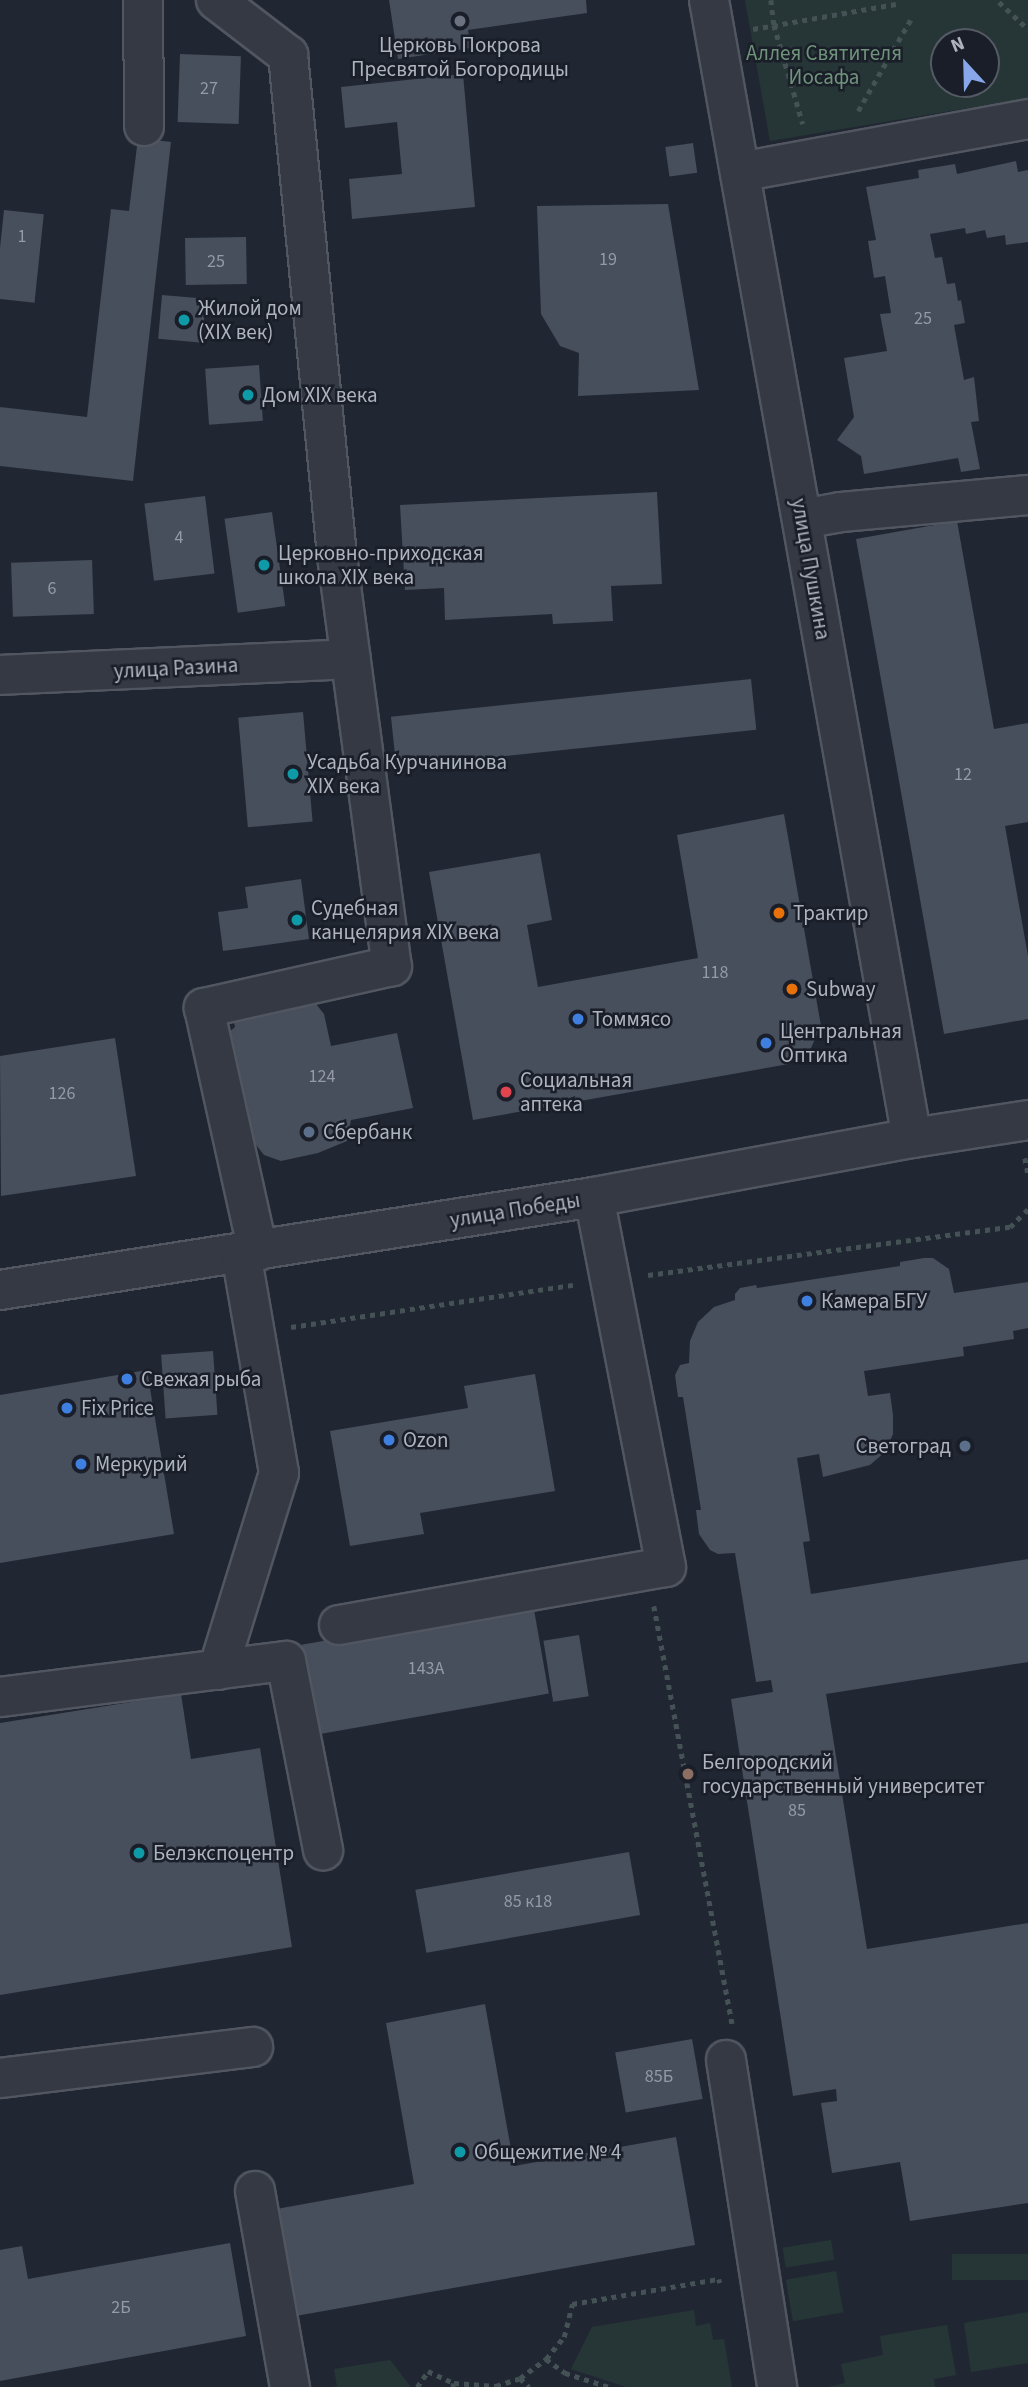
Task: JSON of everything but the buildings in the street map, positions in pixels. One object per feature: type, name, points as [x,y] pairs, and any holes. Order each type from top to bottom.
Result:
[{"type":"street","points":[[143,0],[144,126]]},
{"type":"street","points":[[216,0],[288,55],[337,556],[392,966],[204,1008],[249,1252],[255,1332],[279,1473],[218,1670]]},
{"type":"street","name":"улица Пушкина","points":[[709,0],[912,1138]]},
{"type":"street","points":[[740,172],[1028,119]]},
{"type":"street","points":[[802,519],[841,512],[1028,495]]},
{"type":"street","name":"улица Разина","points":[[0,675],[351,659]]},
{"type":"street","name":"улица Победы","points":[[0,1290],[594,1197],[912,1138],[1028,1121]]},
{"type":"street","points":[[339,1625],[666,1567],[594,1197]]},
{"type":"street","points":[[0,1697],[286,1661],[323,1850]]},
{"type":"street","points":[[730,2046],[778,2387]]},
{"type":"street","points":[[0,2078],[253,2047]]},
{"type":"street","points":[[255,2191],[290,2387]]},
{"type":"path","points":[[771,0],[774,25],[799,108],[810,159]]},
{"type":"path","points":[[999,2],[1028,29]]},
{"type":"path","points":[[745,30],[896,4]]},
{"type":"path","points":[[854,118],[911,19]]},
{"type":"path","points":[[255,1332],[610,1280],[1010,1227],[1028,1209]]},
{"type":"path","points":[[647,1571],[730,2046]]},
{"type":"path","points":[[417,2387],[428,2371],[453,2385],[496,2387],[520,2378],[546,2359],[564,2337],[572,2304],[719,2279],[722,2292]]},
{"type":"path","points":[[546,2359],[565,2372],[609,2387]]},
{"type":"path","points":[[520,2378],[529,2387]]},
{"type":"green space","name":"Аллея Святителя Иосафа","points":[[745,0],[1028,0],[1028,98],[770,141]]},
{"type":"green space","points":[[831,2240],[834,2260],[786,2267],[783,2248]]},
{"type":"green space","points":[[952,2254],[1028,2254],[1028,2280],[952,2280]]},
{"type":"green space","points":[[836,2271],[843,2312],[793,2321],[786,2280]]},
{"type":"green space","points":[[694,2310],[696,2326],[710,2323],[713,2340],[724,2339],[732,2387],[626,2387],[571,2369],[592,2327]]},
{"type":"green space","points":[[1028,2312],[1028,2363],[971,2372],[964,2323]]},
{"type":"green space","points":[[947,2325],[956,2375],[934,2379],[935,2387],[828,2387],[845,2383],[841,2364],[883,2355],[880,2336]]},
{"type":"green space","points":[[390,2360],[411,2387],[331,2387],[337,2386],[334,2369]]},
{"type":"place","name":"Церковь Покрова Пресвятой Богородицы","points":[[460,21]]},
{"type":"place","name":"Жилой дом (XIX век)","points":[[184,320]]},
{"type":"place","name":"Дом XIX века","points":[[248,395]]},
{"type":"place","name":"Церковно-приходская школа XIX века","points":[[264,565]]},
{"type":"place","name":"Усадьба Курчанинова XIX века","points":[[293,774]]},
{"type":"place","name":"Трактир","points":[[779,913]]},
{"type":"place","name":"Судебная канцелярия XIX века","points":[[297,920]]},
{"type":"place","name":"Subway","points":[[792,989]]},
{"type":"place","name":"Томмясо","points":[[578,1019]]},
{"type":"place","name":"Центральная Оптика","points":[[766,1043]]},
{"type":"place","name":"Социальная аптека","points":[[506,1092]]},
{"type":"place","name":"Сбербанк","points":[[309,1132]]},
{"type":"place","name":"Камера БГУ","points":[[807,1301]]},
{"type":"place","name":"Свежая рыба","points":[[127,1379]]},
{"type":"place","name":"Fix Price","points":[[67,1408]]},
{"type":"place","name":"Ozon","points":[[389,1440]]},
{"type":"place","name":"Светоград","points":[[965,1446]]},
{"type":"place","name":"Меркурий","points":[[81,1464]]},
{"type":"place","name":"Белгородский государственный университет","points":[[688,1774]]},
{"type":"place","name":"Белэкспоцентр","points":[[139,1853]]},
{"type":"place","name":"Общежитие № 4","points":[[460,2152]]}]
